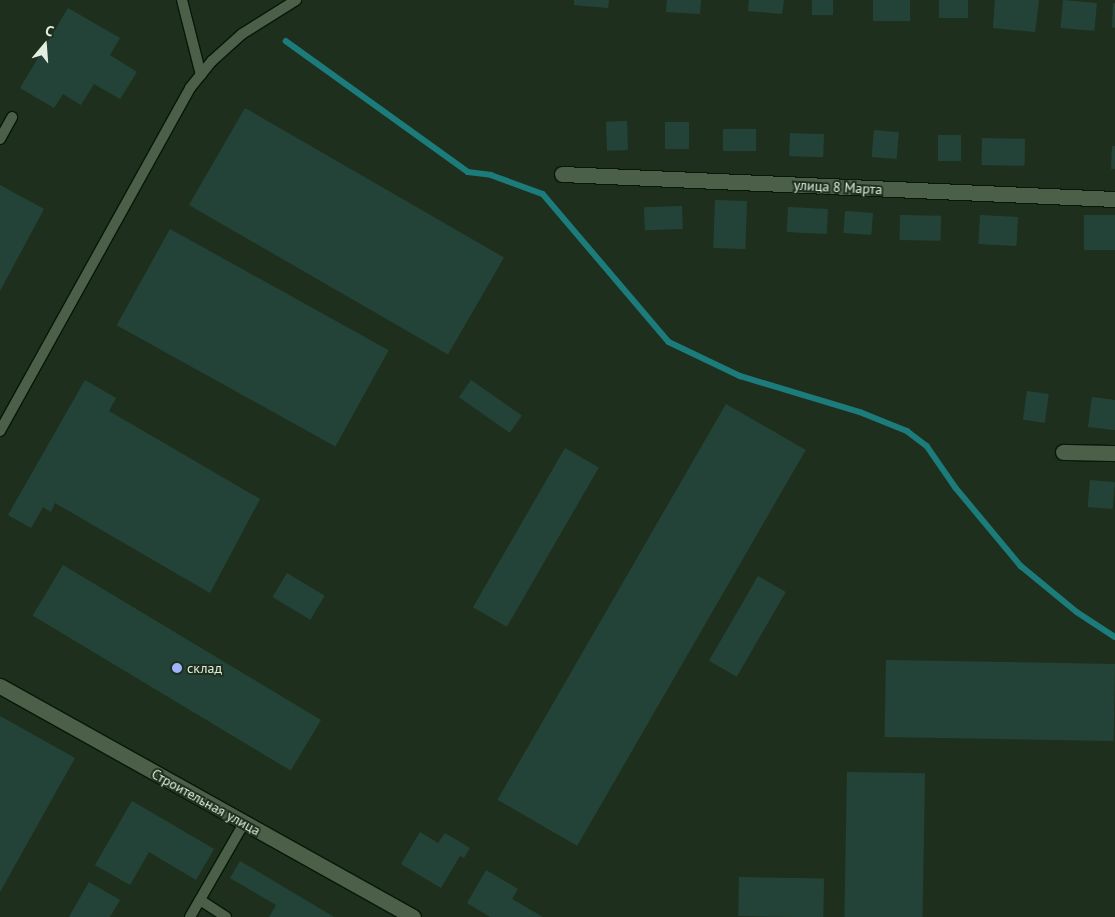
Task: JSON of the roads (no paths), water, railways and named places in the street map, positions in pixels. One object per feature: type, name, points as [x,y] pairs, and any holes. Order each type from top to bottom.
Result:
[{"type":"street","name":"улица 8 Марта","points":[[562,174],[1115,199]]},
{"type":"street","points":[[1063,452],[1115,453]]},
{"type":"street","name":"Строительная улица","points":[[0,686],[413,917]]},
{"type":"lane","points":[[182,0],[201,75]]},
{"type":"lane","points":[[0,431],[116,218],[201,75],[242,34],[295,0]]},
{"type":"lane","points":[[0,139],[12,116]]},
{"type":"lane","points":[[190,917],[244,823]]},
{"type":"lane","points":[[200,900],[226,917]]},
{"type":"waterway","points":[[286,41],[468,172],[491,175],[543,194],[669,342],[740,376],[860,412],[907,431],[927,446],[956,488],[1021,566],[1077,612],[1115,637]]},
{"type":"place","name":"склад","points":[[177,668]]}]
